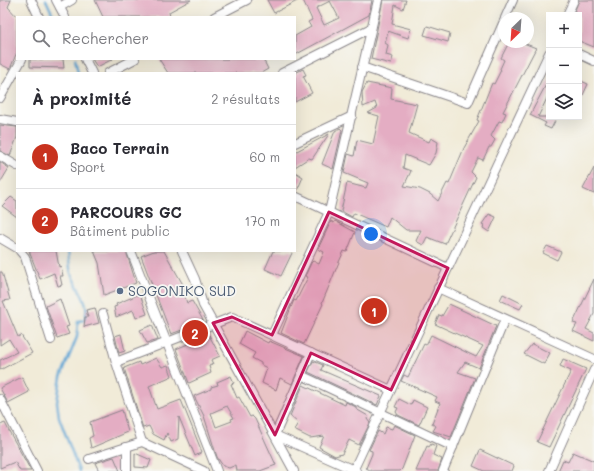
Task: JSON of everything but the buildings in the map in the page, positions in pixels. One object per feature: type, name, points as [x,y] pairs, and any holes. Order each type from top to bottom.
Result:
[{"type":"street","points":[[31,0],[39,16]]},
{"type":"street","points":[[64,16],[58,3],[72,0]]},
{"type":"street","points":[[216,16],[247,0]]},
{"type":"street","points":[[272,335],[329,212],[378,0]]},
{"type":"street","points":[[508,12],[513,0]]},
{"type":"street","points":[[568,12],[574,0]]},
{"type":"street","points":[[284,72],[371,28]]},
{"type":"street","points":[[362,67],[468,103],[498,35]]},
{"type":"street","points":[[582,55],[594,61]]},
{"type":"street","points":[[275,435],[354,471],[438,288],[546,59]]},
{"type":"street","points":[[0,98],[21,60]]},
{"type":"street","points":[[86,60],[92,72]]},
{"type":"street","points":[[110,72],[132,60]]},
{"type":"street","points":[[296,143],[352,116]]},
{"type":"street","points":[[0,119],[16,122]]},
{"type":"street","points":[[0,156],[16,165]]},
{"type":"street","points":[[296,196],[448,268]]},
{"type":"street","points":[[0,238],[16,247]]},
{"type":"street","points":[[21,252],[25,257],[51,340]]},
{"type":"street","points":[[133,252],[217,471]]},
{"type":"street","points":[[182,252],[195,278],[204,304],[213,323],[294,471]]},
{"type":"street","points":[[438,288],[594,359]]},
{"type":"street","points":[[103,314],[116,362],[142,442]]},
{"type":"street","points":[[116,362],[213,323],[232,317],[391,390]]},
{"type":"street","points":[[443,471],[505,319]]},
{"type":"street","points":[[275,435],[300,375],[311,353]]},
{"type":"street","points":[[549,471],[594,370]]},
{"type":"street","points":[[300,375],[453,447]]},
{"type":"street","points":[[0,399],[37,471]]},
{"type":"street","points":[[88,459],[142,442],[204,471]]},
{"type":"street","points":[[127,447],[127,471]]},
{"type":"highlighted area","points":[[329,212],[448,268],[391,390],[311,353],[275,435],[213,323],[232,317],[272,335]]},
{"type":"waterway","points":[[46,0],[54,16]]},
{"type":"waterway","points":[[75,60],[78,72]]},
{"type":"waterway","points":[[68,252],[71,273],[85,302],[86,314],[84,320],[78,321],[77,337],[61,377],[57,402],[59,417],[79,471]]},
{"type":"place","name":"SOGONIKO SUD","points":[[120,291]]},
{"type":"place","name":"Baco Terrain","points":[[374,311]]},
{"type":"place","name":"PARCOURS GC","points":[[195,333]]}]
